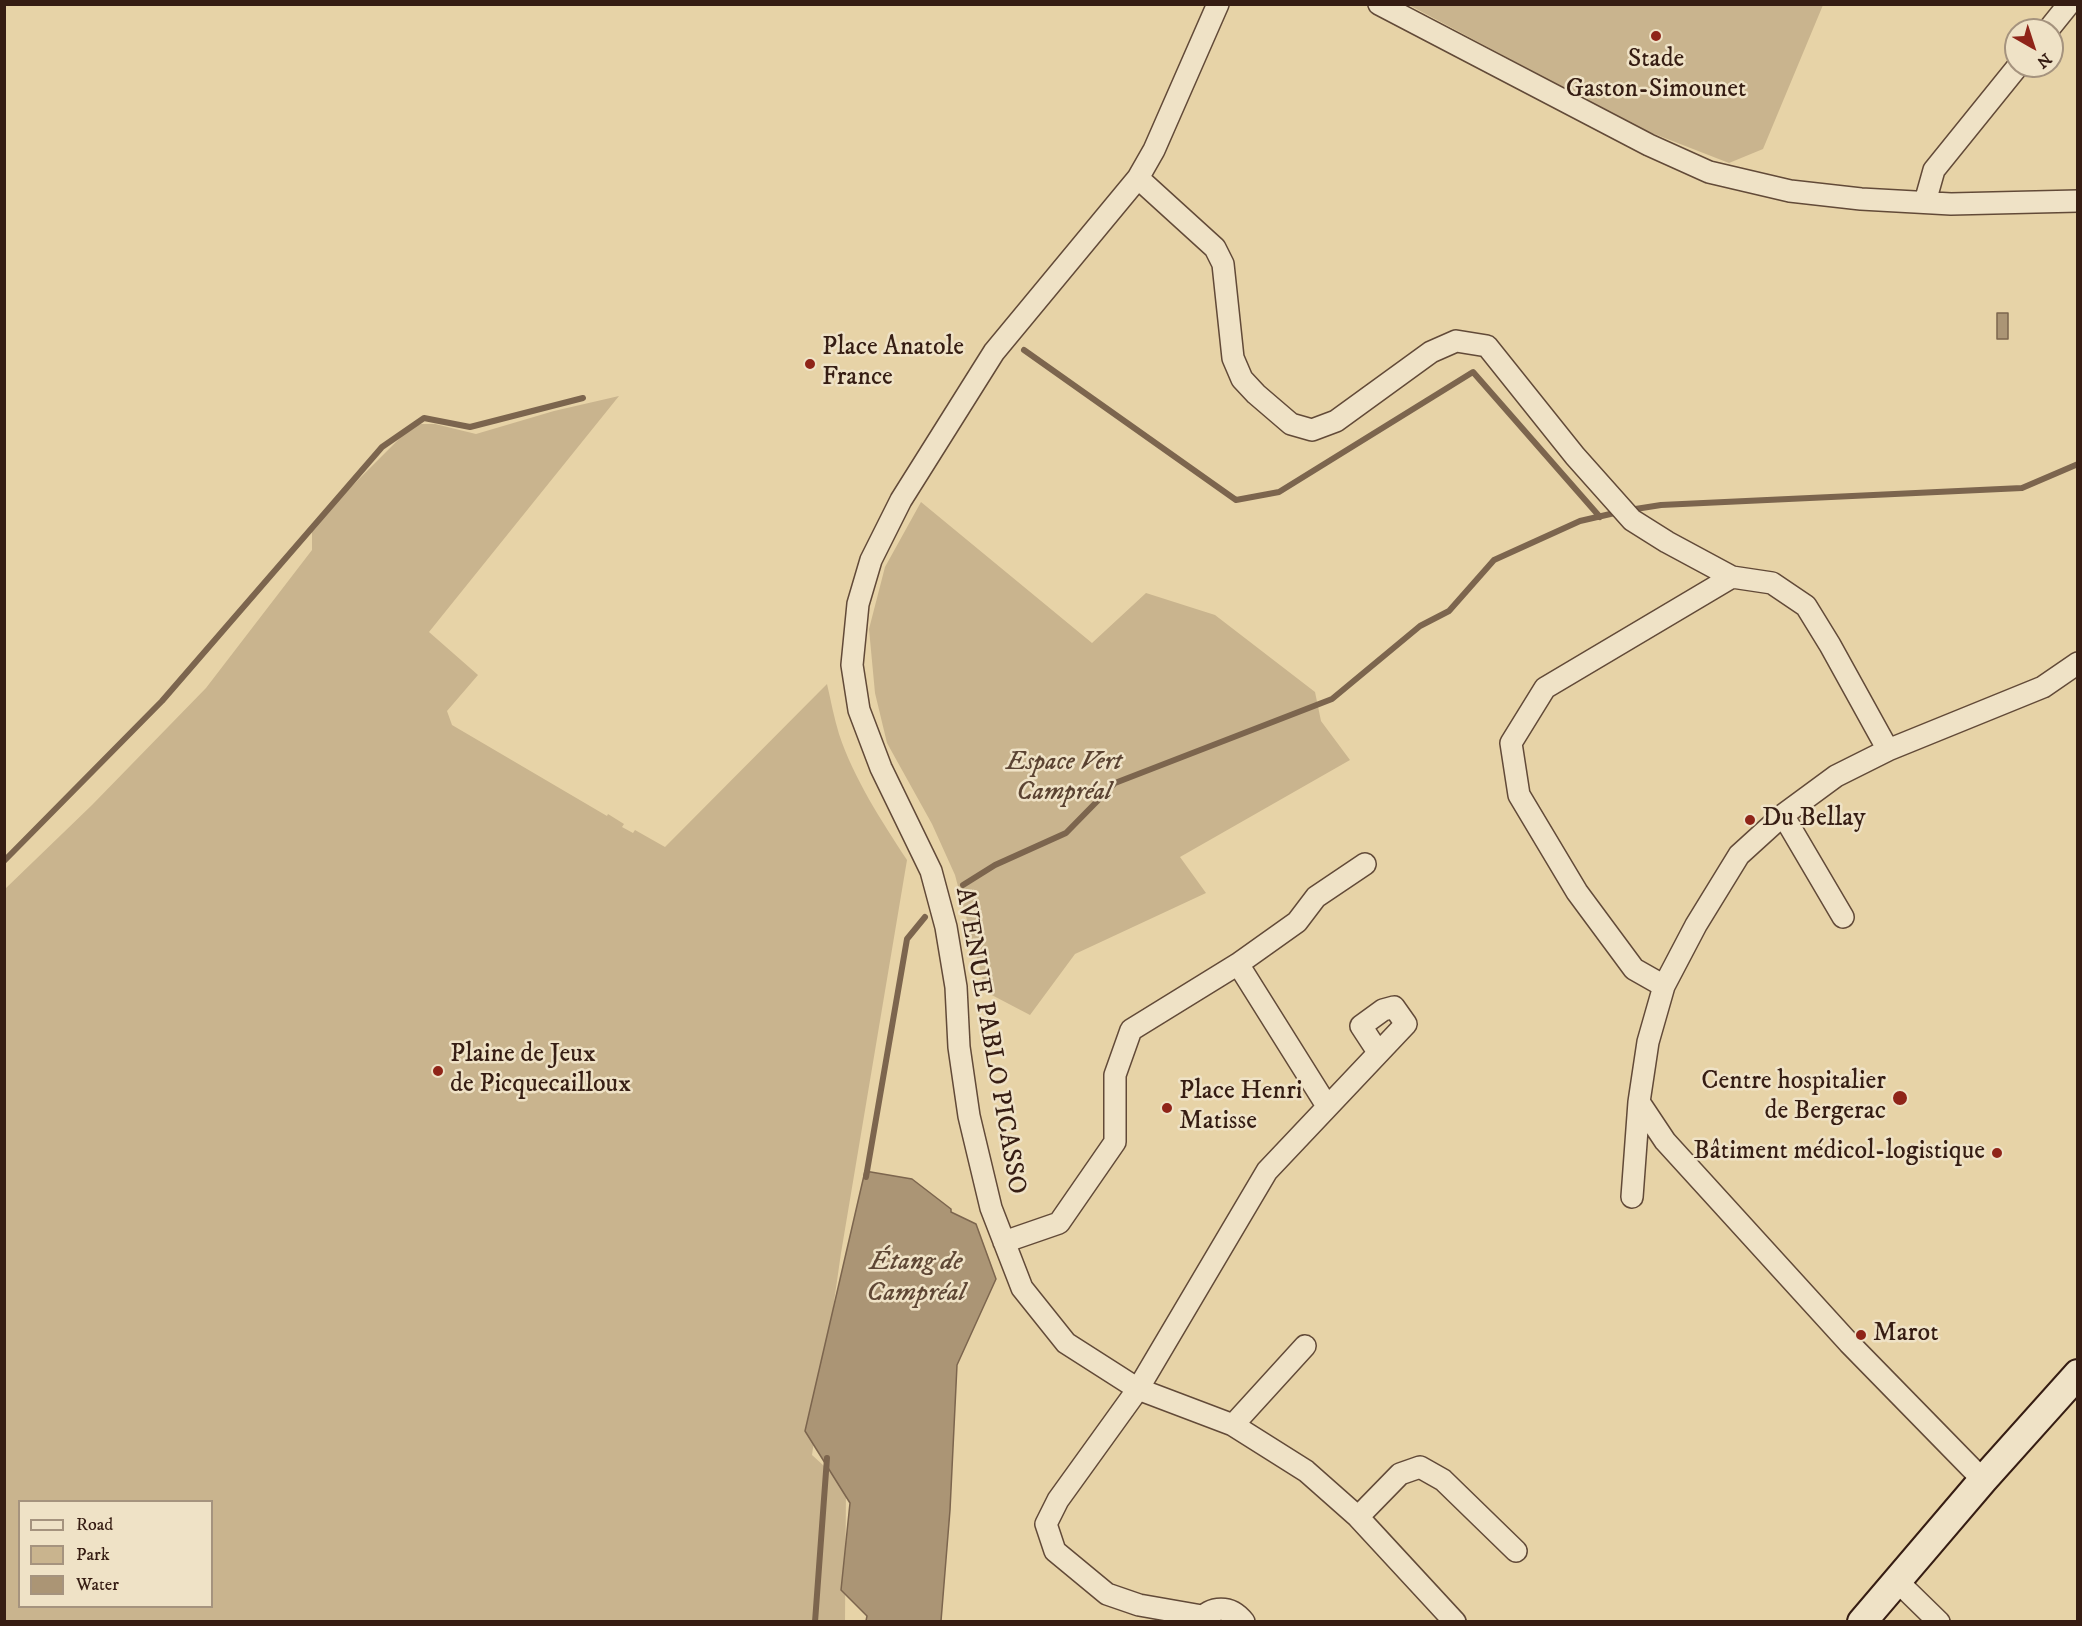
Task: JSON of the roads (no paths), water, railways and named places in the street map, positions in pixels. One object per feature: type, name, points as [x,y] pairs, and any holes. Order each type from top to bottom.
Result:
[{"type":"main road","points":[[1862,1622],[1983,1480],[2078,1374]]},
{"type":"street","name":"AVENUE PABLO PICASSO","points":[[1218,4],[1154,150],[1138,178],[994,352],[901,500],[871,560],[858,604],[852,665],[859,710],[881,768],[931,871],[946,927],[956,987],[959,1047],[969,1116],[991,1208],[1022,1288],[1066,1343],[1138,1389],[1233,1425],[1306,1471],[1358,1517],[1455,1622]]},
{"type":"street","points":[[1378,4],[1649,146],[1709,172],[1790,191],[1861,199],[1951,204],[2067,201],[2078,191]]},
{"type":"street","points":[[2058,18],[2069,4]]},
{"type":"street","points":[[1925,202],[1934,170],[2008,78]]},
{"type":"street","points":[[1138,178],[1215,248],[1223,264],[1233,357],[1242,379],[1291,424],[1312,430],[1336,421],[1431,352],[1456,341],[1487,346],[1575,456],[1632,520],[1667,542],[1732,576],[1772,583],[1806,606],[1888,750]]},
{"type":"street","points":[[1664,986],[1634,969],[1577,892],[1519,795],[1511,742],[1545,688],[1732,576]]},
{"type":"street","points":[[1632,1197],[1648,1042],[1664,986],[1696,925],[1739,855],[1784,815],[1836,776],[1888,750],[2043,687],[2078,663]]},
{"type":"street","points":[[1784,815],[1843,917]]},
{"type":"street","points":[[1004,1242],[1059,1223],[1115,1142],[1116,1075],[1131,1030],[1238,964],[1297,922],[1316,897],[1365,864]]},
{"type":"street","points":[[1238,964],[1327,1106]]},
{"type":"street","points":[[1244,1622],[1236,1613],[1228,1609],[1210,1611],[1200,1619],[1139,1605],[1107,1594],[1055,1551],[1046,1524],[1058,1500],[1138,1389],[1267,1171],[1378,1052]]},
{"type":"street","points":[[1640,1102],[1665,1141],[1849,1343],[1983,1480]]},
{"type":"street","points":[[1233,1425],[1305,1346]]},
{"type":"street","points":[[1358,1517],[1400,1474],[1420,1467],[1443,1480],[1516,1551]]},
{"type":"street","points":[[1896,1580],[1939,1622]]},
{"type":"water","points":[[1997,313],[2008,313],[2008,339],[1997,339]]},
{"type":"water","name":"Étang de Campréal","points":[[865,1171],[912,1179],[951,1209],[951,1212],[976,1224],[996,1279],[957,1365],[950,1510],[941,1621],[866,1621],[867,1616],[841,1590],[850,1503],[805,1431]]},
{"type":"waterway","points":[[1024,350],[1236,500],[1279,492],[1473,372],[1600,517]]},
{"type":"waterway","points":[[4,861],[162,701],[382,447],[424,418],[470,427],[583,398]]},
{"type":"waterway","points":[[1629,510],[1661,505],[2022,488],[2078,464]]},
{"type":"waterway","points":[[963,885],[995,865],[1066,833],[1115,783],[1332,699],[1420,626],[1449,611],[1494,560],[1580,521],[1619,512]]},
{"type":"waterway","points":[[866,1177],[907,939],[925,917]]},
{"type":"waterway","points":[[815,1622],[827,1458]]},
{"type":"place","name":"Stade Gaston-Simounet","points":[[1656,36]]},
{"type":"place","name":"Place Anatole France","points":[[810,364]]},
{"type":"place","name":"Du Bellay","points":[[1750,820]]},
{"type":"place","name":"Plaine de Jeux de Picquecailloux","points":[[438,1071]]},
{"type":"place","name":"Centre hospitalier de Bergerac","points":[[1900,1098]]},
{"type":"place","name":"Place Henri Matisse","points":[[1167,1108]]},
{"type":"place","name":"Bâtiment médicol-logistique","points":[[1997,1153]]},
{"type":"place","name":"Marot","points":[[1861,1335]]},
{"type":"park label","name":"Espace Vert Campréal","points":[[1064,779]]}]
